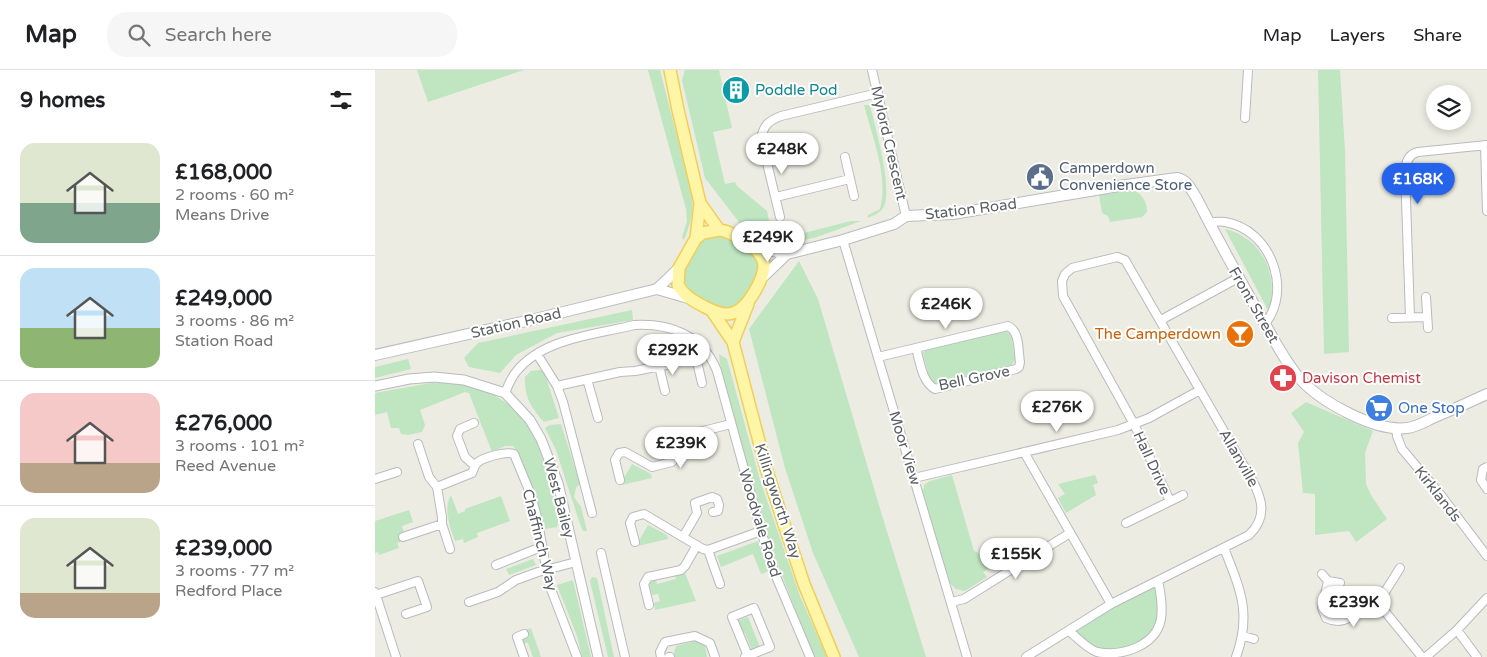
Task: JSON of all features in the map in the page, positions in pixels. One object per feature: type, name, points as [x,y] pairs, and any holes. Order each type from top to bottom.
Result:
[{"type":"main road","points":[[670,70],[700,203],[696,238],[679,268],[678,285],[688,298]]},
{"type":"main road","name":"Station Road","points":[[755,247],[787,254],[843,240],[894,224],[906,216],[953,214],[1173,178],[1182,179],[1188,184]]},
{"type":"main road","name":"Front Street","points":[[1188,184],[1238,278],[1287,362],[1298,376],[1309,388],[1350,414],[1382,426],[1396,428]]},
{"type":"main road","points":[[700,203],[719,230]]},
{"type":"main road","points":[[696,238],[703,233],[719,230],[727,231],[755,247],[763,260],[764,276],[747,304],[733,342]]},
{"type":"main road","name":"Station Road","points":[[764,276],[787,254]]},
{"type":"main road","name":"Station Road","points":[[375,356],[657,289],[679,268]]},
{"type":"main road","points":[[657,289],[688,298],[717,314],[732,314],[740,311],[747,304]]},
{"type":"main road","name":"Killingworth Way","points":[[712,311],[733,342],[764,459],[783,521],[805,584],[834,657]]},
{"type":"main road","points":[[1396,428],[1409,428],[1421,424],[1487,394]]},
{"type":"street","name":"Mylord Crescent","points":[[872,70],[906,216]]},
{"type":"street","points":[[1245,118],[1248,70]]},
{"type":"street","points":[[781,217],[761,138],[763,127],[781,116],[877,93]]},
{"type":"street","points":[[1410,317],[1405,170],[1410,156],[1418,152],[1486,145],[1487,210]]},
{"type":"street","points":[[845,157],[854,196]]},
{"type":"street","points":[[776,197],[850,180]]},
{"type":"street","points":[[1209,223],[1224,222],[1239,227],[1259,241],[1269,254],[1276,271],[1278,289],[1272,316],[1265,324]]},
{"type":"street","name":"Moor View","points":[[843,240],[967,657]]},
{"type":"street","name":"Allanville","points":[[1026,657],[1111,604],[1249,535],[1256,529],[1260,516],[1260,495],[1128,263],[1122,258],[1117,257],[1072,268],[1064,276],[1061,286],[1063,296],[1134,424]]},
{"type":"street","points":[[1161,320],[1238,278]]},
{"type":"street","points":[[1427,297],[1428,328]]},
{"type":"street","points":[[1391,318],[1427,317]]},
{"type":"street","name":"Woodvale Road","points":[[505,393],[515,373],[537,354],[551,346],[566,341],[634,325],[653,325],[673,329],[698,344],[714,363],[761,531],[775,574],[810,657]]},
{"type":"street","name":"Bell Grove","points":[[1007,326],[1013,328],[1016,333],[1020,362],[1019,367],[1016,369],[935,389],[928,385],[916,348],[1007,326]]},
{"type":"street","points":[[878,357],[916,348]]},
{"type":"street","points":[[537,354],[557,386],[563,402],[591,513]]},
{"type":"street","points":[[557,386],[666,365],[685,356],[693,356],[698,366],[702,383]]},
{"type":"street","points":[[659,366],[665,391]]},
{"type":"street","name":"West Bailey","points":[[375,386],[409,379],[433,377],[464,380],[505,393],[530,420],[541,438],[558,483],[598,657]]},
{"type":"street","points":[[587,379],[600,414]]},
{"type":"street","points":[[914,478],[1119,430],[1149,418],[1200,390]]},
{"type":"street","points":[[437,487],[472,473],[475,466],[465,457],[457,436],[461,429],[474,423]]},
{"type":"street","points":[[621,475],[615,460],[619,454],[625,452],[652,467],[671,462],[676,458],[689,437],[695,432],[731,424]]},
{"type":"street","name":"Hall Drive","points":[[1134,424],[1170,501]]},
{"type":"street","name":"Kirklands","points":[[1396,428],[1402,449],[1440,494],[1487,556]]},
{"type":"street","points":[[418,444],[429,477],[437,487],[442,524],[450,549]]},
{"type":"street","points":[[1024,452],[1111,604]]},
{"type":"street","name":"Chaffinch Way","points":[[475,466],[477,463],[495,456],[511,453],[516,457],[531,495],[537,517],[549,584],[577,657]]},
{"type":"street","points":[[1487,467],[1483,469],[1481,480],[1487,489]]},
{"type":"street","points":[[375,478],[397,472]]},
{"type":"street","points":[[577,497],[587,495]]},
{"type":"street","name":"Hall Drive","points":[[1126,524],[1183,495]]},
{"type":"street","points":[[683,537],[697,513],[695,503],[712,497],[717,499],[719,505],[717,511],[713,512]]},
{"type":"street","points":[[636,537],[631,523],[633,516],[645,514],[703,549],[708,550],[761,531]]},
{"type":"street","points":[[408,526],[407,535],[442,524]]},
{"type":"street","points":[[951,602],[964,599],[1070,533]]},
{"type":"street","points":[[651,602],[644,584],[648,577],[681,570],[697,545]]},
{"type":"street","points":[[496,565],[541,547]]},
{"type":"street","points":[[1224,548],[1243,602],[1243,636],[1236,657]]},
{"type":"street","points":[[708,550],[720,584]]},
{"type":"street","points":[[601,553],[625,657]]},
{"type":"street","points":[[469,602],[498,592],[517,580],[576,562]]},
{"type":"street","points":[[594,569],[604,566]]},
{"type":"street","points":[[1378,603],[1400,568]]},
{"type":"street","points":[[1322,574],[1327,581],[1340,583]]},
{"type":"street","points":[[1069,631],[1087,647],[1098,652],[1110,655],[1130,653],[1145,644],[1155,633],[1161,620],[1162,598],[1158,580]]},
{"type":"street","points":[[396,657],[375,594],[418,581],[427,607],[415,607],[406,614]]},
{"type":"street","points":[[1327,581],[1322,608],[1326,618],[1344,621],[1369,604],[1378,603]]},
{"type":"street","points":[[1426,657],[1457,630],[1487,598]]},
{"type":"street","points":[[1378,603],[1422,657]]},
{"type":"street","points":[[754,608],[770,647],[747,656],[732,617],[754,608]]},
{"type":"street","points":[[1319,623],[1326,618]]},
{"type":"street","points":[[1457,630],[1477,657]]},
{"type":"street","points":[[524,634],[517,637],[524,657]]},
{"type":"street","points":[[661,657],[660,652],[665,642],[695,636],[711,643],[715,657]]},
{"type":"street","points":[[1243,636],[1254,639]]},
{"type":"green space","points":[[417,70],[524,70],[428,102]]},
{"type":"green space","points":[[648,70],[660,70],[692,195],[691,218],[684,240],[682,237],[687,221],[686,209]]},
{"type":"green space","points":[[685,70],[719,70],[732,128],[713,132],[725,184],[735,182],[737,186],[767,211],[769,221],[774,223],[775,231],[792,236],[851,221],[861,221],[817,237],[792,243],[762,238],[742,226],[705,178],[682,80]]},
{"type":"green space","points":[[1318,70],[1340,70],[1345,151],[1349,352],[1324,354]]},
{"type":"green space","points":[[864,105],[870,105],[883,158],[886,187],[886,199],[883,208],[878,213],[867,218],[868,215],[880,209],[882,183],[878,157]]},
{"type":"green space","points":[[1134,190],[1144,199],[1147,212],[1142,217],[1110,222],[1108,216],[1102,213],[1099,195]]},
{"type":"green space","points":[[1225,229],[1249,241],[1265,260],[1272,285],[1269,312]]},
{"type":"green space","points":[[713,235],[721,236],[742,247],[757,260],[759,267],[755,282],[739,305],[723,310],[696,296],[685,286],[682,280],[683,269],[697,247],[704,239]]},
{"type":"green space","points":[[799,261],[818,299],[926,657],[859,657],[813,553],[785,468],[749,329]]},
{"type":"green space","points":[[632,310],[633,320],[557,333],[516,355],[500,373],[469,367],[464,358],[478,343]]},
{"type":"green space","points":[[1005,331],[1011,334],[1015,360],[1011,366],[937,383],[932,382],[923,353],[927,348]]},
{"type":"green space","points":[[719,354],[727,359],[760,480],[800,596],[827,657],[814,657],[771,547],[751,480]]},
{"type":"green space","points":[[408,359],[411,369],[375,378],[375,367]]},
{"type":"green space","points":[[531,371],[544,371],[559,418],[544,422],[535,412],[529,401],[525,384],[525,377]]},
{"type":"green space","points":[[431,383],[458,383],[481,389],[508,404],[523,418],[534,435],[542,457],[559,518],[557,527],[545,529],[535,496],[518,452],[513,446],[505,446],[492,452],[469,393],[465,392],[420,410],[425,425],[422,432],[408,435],[401,434],[399,428],[391,428],[387,412],[375,415],[375,393]]},
{"type":"green space","points":[[1306,402],[1373,431],[1365,453],[1366,484],[1387,519],[1356,542],[1349,531],[1315,535],[1315,494],[1303,493],[1298,443],[1304,432],[1291,413]]},
{"type":"green space","points":[[561,424],[580,484],[576,488],[574,497],[581,507],[587,531],[583,531],[580,524],[556,450],[545,428],[550,425]]},
{"type":"green space","points":[[632,464],[651,474],[652,478],[622,485],[621,483]]},
{"type":"green space","points":[[952,475],[974,551],[986,556],[993,566],[983,572],[987,577],[965,591],[956,589],[949,582],[923,492],[924,485],[930,481]]},
{"type":"green space","points":[[1095,475],[1098,483],[1093,485],[1096,495],[1066,513],[1058,498],[1065,494],[1058,484]]},
{"type":"green space","points":[[451,495],[458,514],[465,511],[465,509],[501,496],[510,521],[477,533],[478,537],[464,543],[463,539],[455,541],[447,512]]},
{"type":"green space","points":[[409,510],[413,522],[402,526],[406,540],[397,543],[399,548],[379,555],[378,552],[375,553],[375,521]]},
{"type":"green space","points":[[648,525],[667,535],[668,539],[638,546],[637,544]]},
{"type":"green space","points":[[758,541],[769,571],[761,574],[753,554],[721,567],[717,556]]},
{"type":"green space","points":[[533,559],[536,565],[509,575],[506,569]]},
{"type":"green space","points":[[685,573],[696,601],[655,610],[654,603],[660,601],[658,594],[652,595],[649,582],[656,580],[657,584],[676,579],[675,575]]},
{"type":"green space","points":[[592,577],[597,578],[614,657],[608,657],[590,581]]},
{"type":"green space","points":[[573,580],[591,657],[582,657],[577,636],[557,585]]},
{"type":"green space","points":[[1155,587],[1158,610],[1156,621],[1153,630],[1139,645],[1129,649],[1099,650],[1091,646],[1076,632],[1114,606]]},
{"type":"green space","points":[[748,617],[760,647],[752,651],[745,633],[742,634],[737,621]]},
{"type":"green space","points":[[531,628],[541,657],[533,657],[528,643],[522,643],[523,638],[527,635],[525,630]]},
{"type":"green space","points":[[696,641],[705,645],[707,657],[673,657],[676,646]]},
{"type":"place","name":"Poddle Pod","points":[[736,90]]},
{"type":"place","name":"Camperdown Convenience Store","points":[[1040,177]]},
{"type":"place","name":"The Camperdown","points":[[1240,334]]},
{"type":"place","name":"Davison Chemist","points":[[1283,378]]},
{"type":"place","name":"One Stop","points":[[1379,408]]}]
